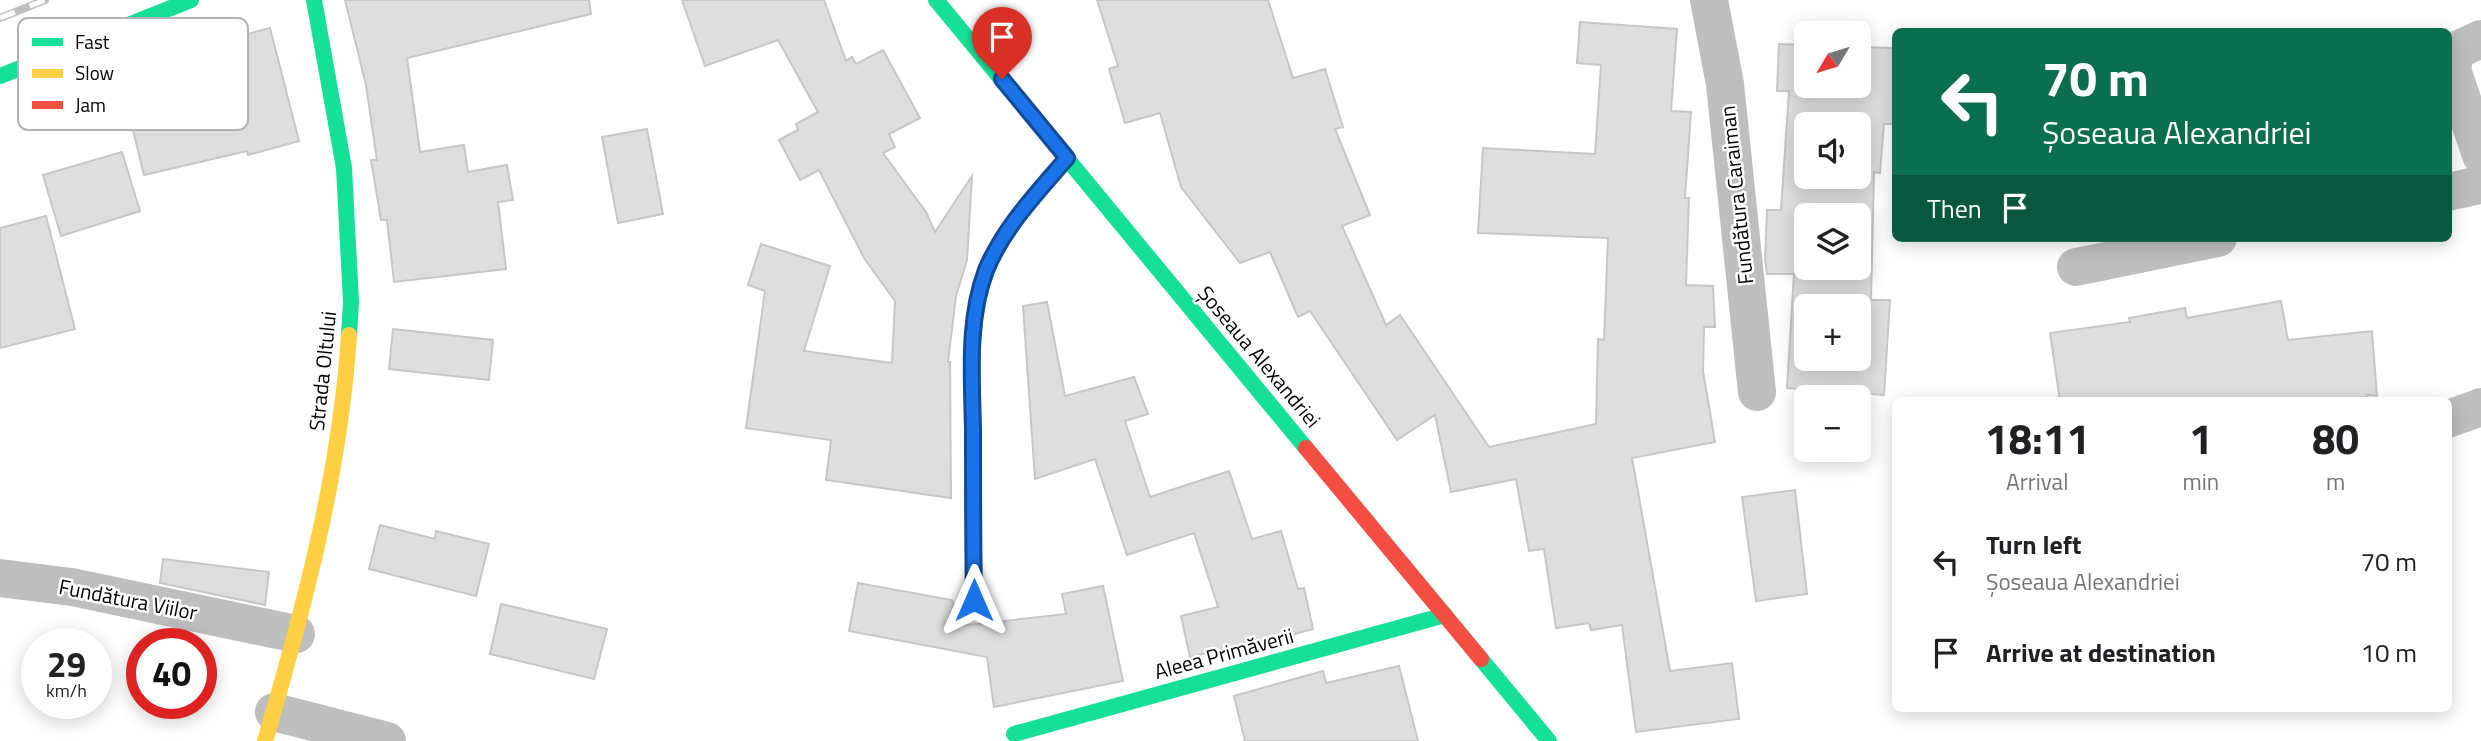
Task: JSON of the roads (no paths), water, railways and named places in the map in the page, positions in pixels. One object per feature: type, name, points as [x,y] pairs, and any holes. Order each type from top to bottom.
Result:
[{"type":"street","points":[[146,18],[191,0]]},
{"type":"street","name":"Strada Oltului","points":[[270,727],[296,634],[328,500],[347,362],[351,302],[344,168],[314,0]]},
{"type":"street","name":"Șoseaua Alexandriei","points":[[936,0],[1549,741]]},
{"type":"street","name":"Fundătura Caraiman","points":[[1709,0],[1725,84],[1757,392]]},
{"type":"street","points":[[2481,39],[2455,51],[2452,71],[2481,155]]},
{"type":"street","points":[[0,76],[18,69]]},
{"type":"street","points":[[974,600],[972,349],[976,299],[1001,241],[1067,158]]},
{"type":"street","points":[[2452,191],[2474,187],[2481,181]]},
{"type":"street","points":[[2076,267],[2198,242]]},
{"type":"street","points":[[2452,418],[2481,407]]},
{"type":"street","name":"Fundătura Viilor","points":[[0,578],[72,587],[296,634]]},
{"type":"street","name":"Aleea Primăverii","points":[[1014,734],[1445,615]]},
{"type":"street","points":[[270,727],[387,741]]},
{"type":"railway","points":[[0,18],[45,0]]}]
